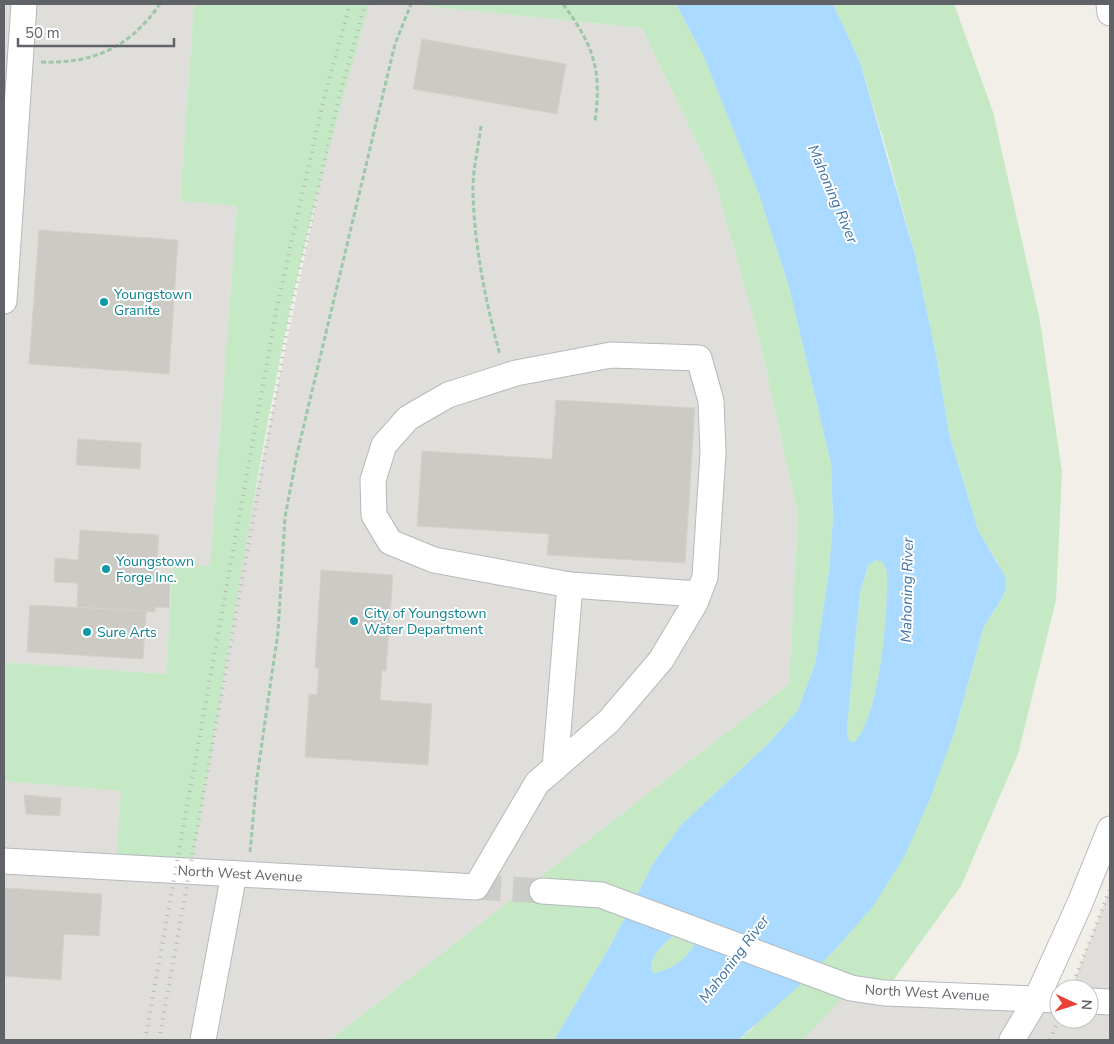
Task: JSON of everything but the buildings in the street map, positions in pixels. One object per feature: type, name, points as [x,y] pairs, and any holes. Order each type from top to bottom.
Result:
[{"type":"street","points":[[4,301],[10,119],[20,61],[24,4]]},
{"type":"street","points":[[1108,4],[1110,13]]},
{"type":"street","points":[[555,768],[609,721],[661,660],[698,594],[705,577],[713,452],[711,401],[699,358],[611,355],[506,376],[448,395],[408,418],[384,445],[373,480],[374,515],[390,542],[434,560],[570,586],[698,594]]},
{"type":"street","points":[[555,768],[570,586]]},
{"type":"street","name":"North West Avenue","points":[[4,861],[476,888],[537,783],[555,768]]},
{"type":"street","points":[[1012,1040],[1048,999],[1080,904],[1110,829]]},
{"type":"street","points":[[203,1040],[241,874]]},
{"type":"street","name":"North West Avenue","points":[[542,891],[601,895],[851,988],[884,993],[1048,999]]},
{"type":"path","points":[[20,61],[58,63],[92,57],[122,45],[146,23],[160,4]]},
{"type":"path","points":[[241,874],[278,632],[285,517],[295,463],[395,44],[412,4]]},
{"type":"path","points":[[563,4],[587,41],[597,68],[599,93],[596,122]]},
{"type":"path","points":[[481,126],[473,194],[478,254],[488,309],[506,376]]},
{"type":"shaded area","points":[[4,4],[194,4],[180,201],[237,206],[210,567],[173,564],[166,674],[4,662]]},
{"type":"shaded area","points":[[368,4],[404,4],[642,28],[715,181],[760,342],[798,515],[789,684],[330,1040],[4,1040],[4,781],[121,791],[191,871],[247,534],[335,111]]},
{"type":"shaded area","points":[[1110,889],[1110,1040],[803,1040],[851,988],[1049,999],[1049,1029],[1099,1029],[1099,979],[1075,979]]},
{"type":"green space","points":[[194,4],[369,4],[317,195],[290,310],[250,520],[191,871],[116,867],[121,791],[4,781],[4,662],[166,674],[173,564],[210,566],[237,206],[180,201]]},
{"type":"green space","points":[[404,4],[676,4],[704,57],[759,194],[789,287],[831,463],[833,520],[829,572],[815,664],[798,710],[770,742],[681,825],[654,862],[610,946],[554,1040],[330,1040],[789,684],[798,515],[760,342],[715,181],[642,28]]},
{"type":"green space","points":[[833,4],[954,4],[993,112],[1040,321],[1062,472],[1056,600],[1018,754],[961,886],[884,993],[851,989],[803,1040],[738,1040],[753,1028],[955,730],[984,626],[1002,598],[998,563],[978,530],[949,434],[937,360],[915,255],[888,155],[860,62]]},
{"type":"green space","points":[[876,560],[883,562],[887,572],[886,611],[881,661],[877,686],[864,728],[855,742],[851,742],[847,737],[847,727],[860,593],[868,565]]},
{"type":"green space","points":[[675,934],[697,939],[680,962],[654,973],[651,970],[653,959]]},
{"type":"water","name":"Mahoning River","points":[[676,4],[833,4],[860,62],[915,255],[937,360],[949,434],[978,530],[1005,576],[1006,588],[1002,598],[984,626],[955,730],[929,801],[905,855],[874,905],[800,985],[738,1040],[554,1040],[610,946],[654,862],[681,825],[770,742],[798,710],[815,664],[829,572],[833,520],[831,463],[789,287],[759,194],[704,57]],"holes":[[[876,560],[883,562],[887,572],[886,611],[881,661],[877,686],[864,728],[855,742],[851,742],[847,737],[847,727],[860,593],[868,565]],[[675,934],[697,939],[680,962],[654,973],[651,970],[653,959]]]},
{"type":"tunnel","points":[[476,887],[542,891]]},
{"type":"railway","points":[[145,1040],[277,307],[323,102],[350,4]]},
{"type":"railway","points":[[159,1040],[291,310],[337,105],[365,4]]},
{"type":"railway","points":[[1075,979],[1110,889]]},
{"type":"railway","points":[[1050,1040],[1054,1029]]},
{"type":"place","name":"Youngstown Granite","points":[[104,302]]},
{"type":"place","name":"Youngstown Forge Inc.","points":[[106,569]]},
{"type":"place","name":"City of Youngstown Water Department","points":[[354,621]]},
{"type":"place","name":"Sure Arts","points":[[87,632]]}]
